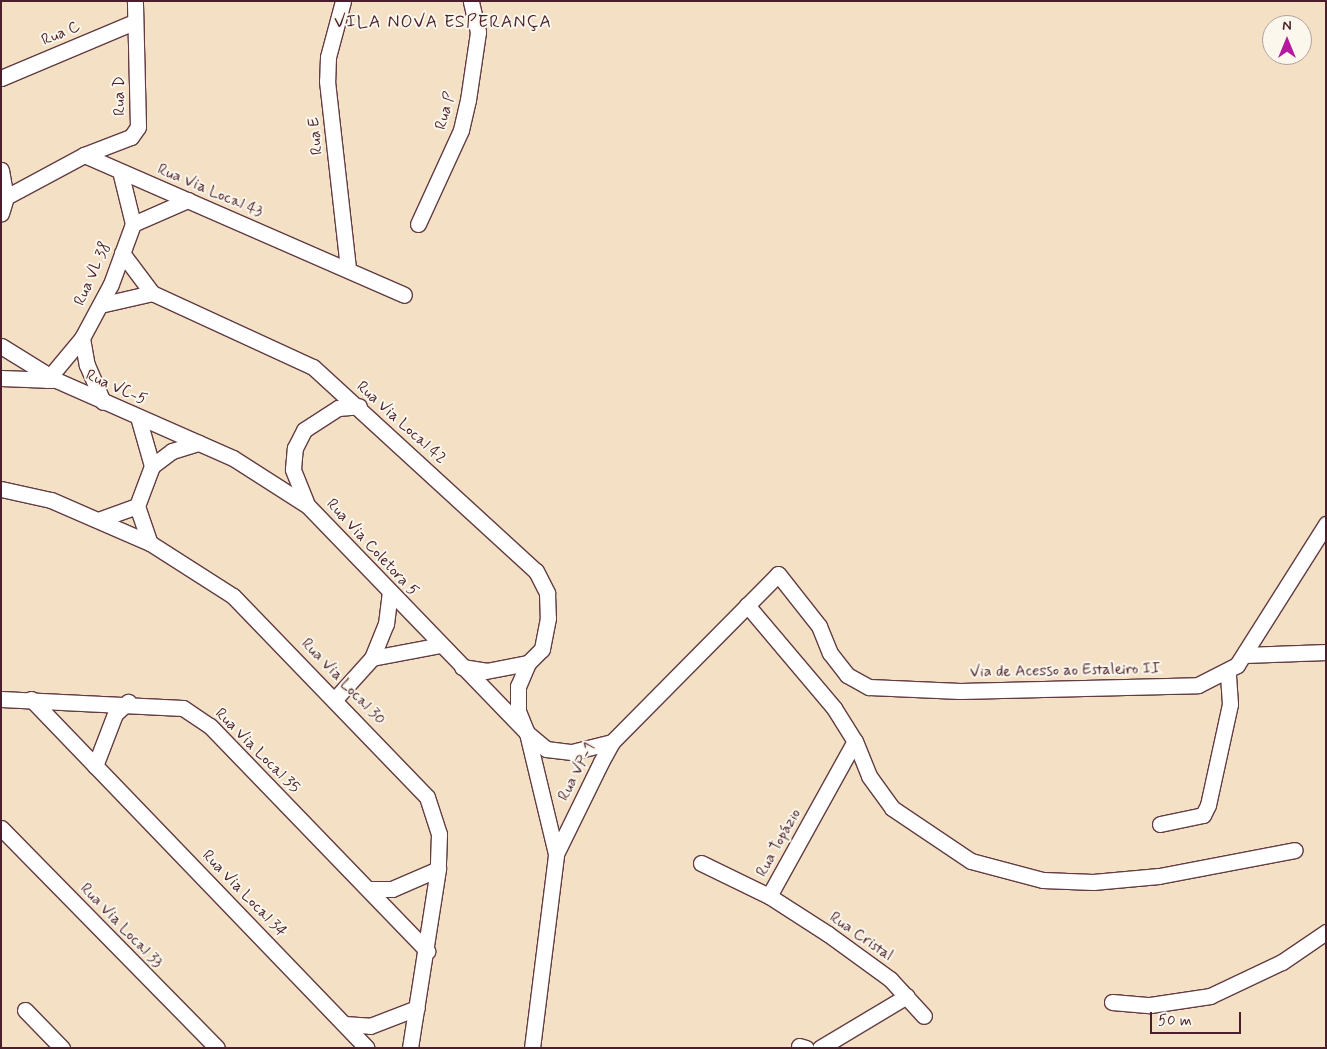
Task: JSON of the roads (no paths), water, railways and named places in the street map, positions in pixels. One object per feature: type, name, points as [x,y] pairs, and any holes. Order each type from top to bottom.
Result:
[{"type":"street","name":"Rua D","points":[[84,155],[131,137],[138,127],[135,1]]},
{"type":"street","name":"Rua E","points":[[343,1],[328,57],[327,81],[348,268]]},
{"type":"street","name":"Rua P","points":[[418,224],[461,130],[468,100],[478,32],[471,1]]},
{"type":"street","name":"Rua C","points":[[1,78],[134,22]]},
{"type":"street","name":"Rua Via Local 43","points":[[84,155],[121,175],[188,200],[348,268],[404,295]]},
{"type":"street","points":[[6,197],[84,155]]},
{"type":"street","points":[[1,213],[6,197],[2,174]]},
{"type":"street","points":[[121,175],[133,224],[188,200]]},
{"type":"street","name":"Rua VL 38","points":[[51,379],[82,338],[100,305],[133,224]]},
{"type":"street","name":"Rua Via Local 42","points":[[122,253],[152,293],[313,367],[358,406],[536,571],[547,593],[548,618],[542,649],[528,663]]},
{"type":"street","points":[[100,305],[152,293]]},
{"type":"street","points":[[82,338],[87,365],[103,402]]},
{"type":"street","points":[[2,378],[12,370],[5,350]]},
{"type":"street","name":"Rua VC-5","points":[[5,350],[51,379],[162,427]]},
{"type":"street","name":"Rua VC-5","points":[[2,378],[51,379]]},
{"type":"street","points":[[308,506],[297,489],[293,469],[301,436],[319,416],[338,408],[358,406]]},
{"type":"street","points":[[138,417],[152,466]]},
{"type":"street","name":"Rua Via Coletora 5","points":[[162,427],[232,458],[308,506],[462,667],[527,733],[546,749],[572,752],[612,742]]},
{"type":"street","points":[[150,543],[137,506],[152,466],[172,451],[199,443]]},
{"type":"street","name":"Rua Via Local 30","points":[[1,489],[51,500],[150,543],[233,596],[336,698],[428,796],[439,834],[438,869],[427,951],[410,1048]]},
{"type":"street","points":[[98,520],[137,506]]},
{"type":"street","name":"Via de Acesso ao Estaleiro II","points":[[778,574],[819,626],[830,653],[847,675],[869,687],[894,691],[1198,685],[1228,672],[1245,655],[1326,524]]},
{"type":"street","name":"Rua VP-1","points":[[532,1048],[556,854],[612,742],[778,574]]},
{"type":"street","points":[[336,698],[372,658],[386,624],[390,592]]},
{"type":"street","points":[[747,604],[834,708],[856,741],[869,776],[892,808],[938,842],[997,870],[1043,880],[1093,882],[1159,876],[1295,850]]},
{"type":"street","points":[[372,658],[442,645]]},
{"type":"street","points":[[1245,655],[1326,652]]},
{"type":"street","points":[[462,667],[486,671],[528,663]]},
{"type":"street","points":[[528,663],[518,686],[518,711],[527,733],[556,854]]},
{"type":"street","points":[[1160,824],[1203,815],[1208,805],[1230,704],[1228,672]]},
{"type":"street","name":"Rua Via Local 35","points":[[1,699],[128,702],[183,708],[210,726],[427,951]]},
{"type":"street","name":"Rua Via Local 34","points":[[31,699],[367,1048]]},
{"type":"street","points":[[95,766],[115,714],[128,702]]},
{"type":"street","name":"Rua Topázio","points":[[702,863],[769,896],[856,741]]},
{"type":"street","name":"Rua Via Local 33","points":[[1,828],[217,1048]]},
{"type":"street","points":[[369,889],[392,889],[438,869]]},
{"type":"street","name":"Rua Cristal","points":[[769,896],[890,979],[924,1016]]},
{"type":"street","points":[[1112,1002],[1150,1005],[1210,996],[1282,962],[1326,932]]},
{"type":"street","points":[[820,1048],[907,996]]},
{"type":"street","points":[[344,1024],[370,1026],[417,1008]]},
{"type":"street","points":[[25,1010],[62,1048]]},
{"type":"district","name":"VILA NOVA ESPERANÇA","points":[[443,22]]}]
